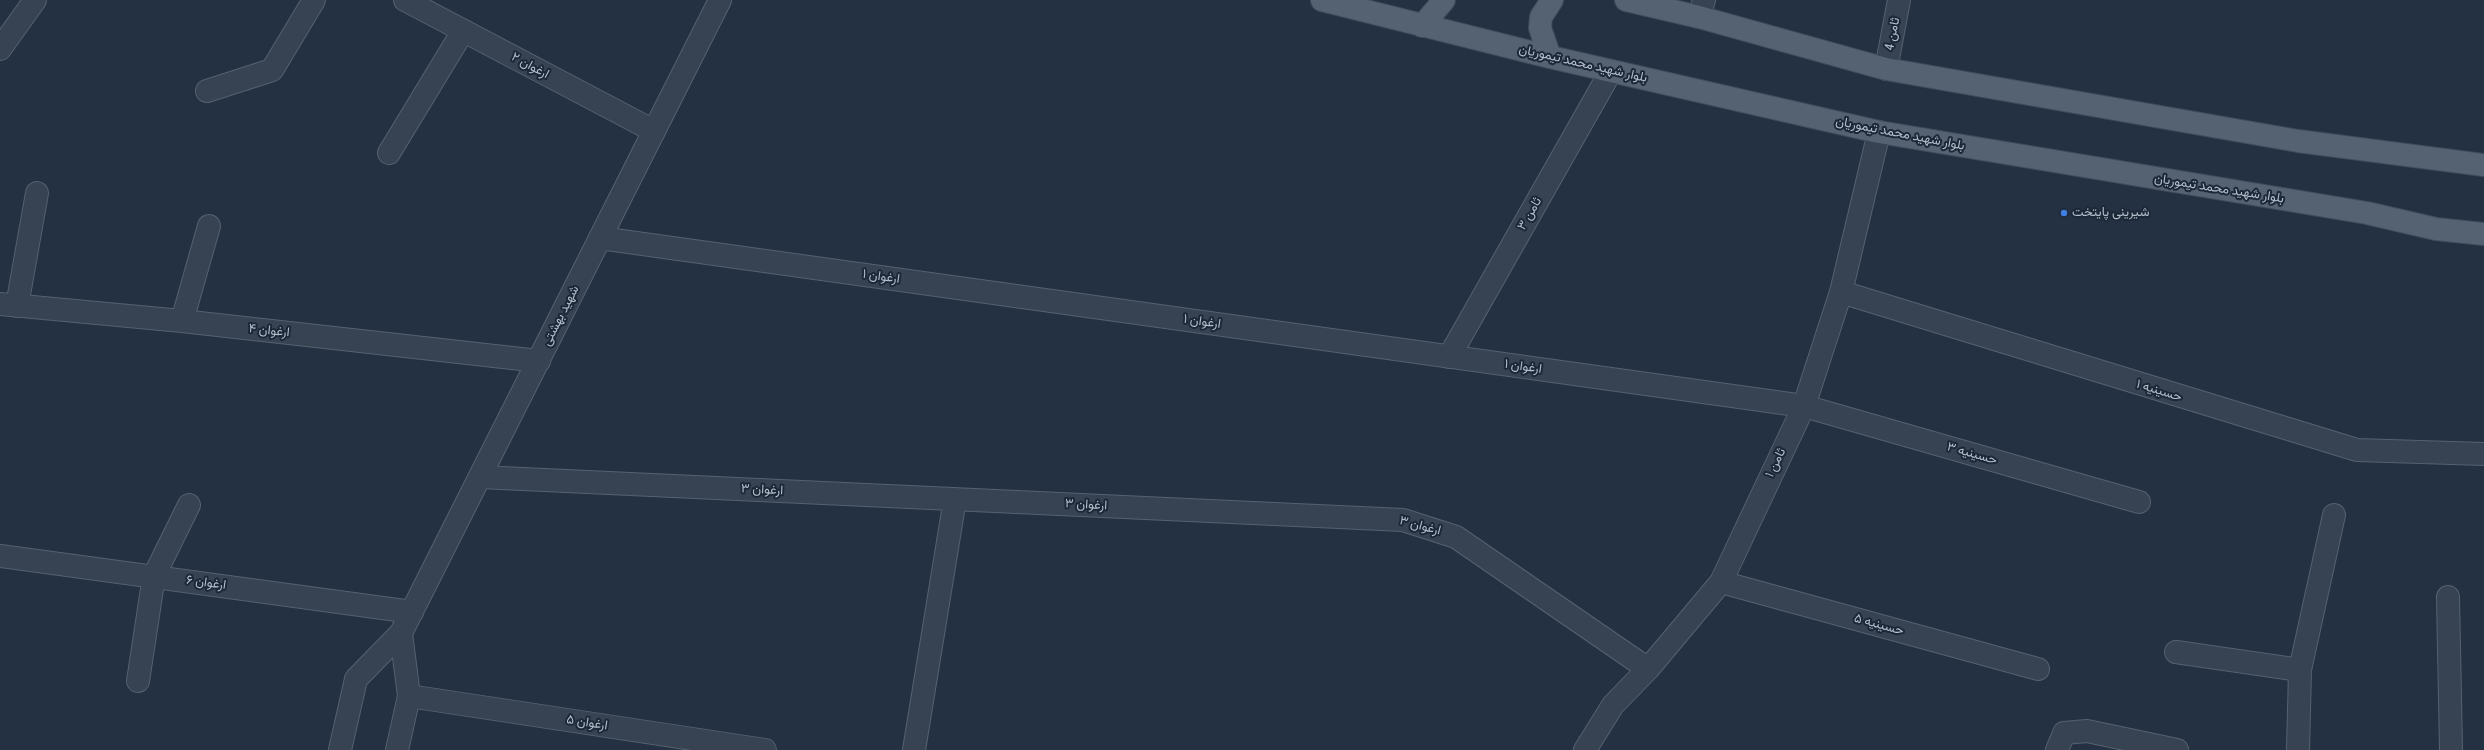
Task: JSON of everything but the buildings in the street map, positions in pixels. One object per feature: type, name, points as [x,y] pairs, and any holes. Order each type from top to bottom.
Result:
[{"type":"main road","name":"بلوار شهید محمد تیموریان","points":[[1322,0],[1550,57],[1879,132],[2367,213],[2436,229],[2484,234]]},
{"type":"main road","points":[[1422,26],[1444,0]]},
{"type":"main road","points":[[1550,57],[1540,28],[1541,17],[1552,0]]},
{"type":"main road","points":[[1626,0],[1702,8],[1886,69],[2298,141],[2484,165]]},
{"type":"street","points":[[0,49],[35,0]]},
{"type":"street","points":[[208,91],[272,70],[314,0]]},
{"type":"street","name":"ارغوان ۲","points":[[405,0],[654,131]]},
{"type":"street","name":"شهید بهشتی","points":[[340,750],[356,680],[402,633],[720,0]]},
{"type":"street","name":"ثامن 4","points":[[1886,69],[1899,0]]},
{"type":"street","points":[[390,153],[463,31]]},
{"type":"street","name":"ثامن ۳","points":[[1449,356],[1611,71]]},
{"type":"street","name":"ثامن ۱","points":[[1585,750],[1613,705],[1648,669],[1721,582],[1804,406],[1841,292],[1879,132]]},
{"type":"street","points":[[8,305],[37,194]]},
{"type":"street","points":[[182,321],[209,226]]},
{"type":"street","name":"ارغوان ۱","points":[[600,238],[1804,406]]},
{"type":"street","name":"حسینیه ۱","points":[[1841,292],[2357,450],[2484,454]]},
{"type":"street","name":"ارغوان ۴","points":[[8,305],[182,321],[539,361]]},
{"type":"street","name":"حسینیه ۳","points":[[1804,406],[2139,502]]},
{"type":"street","name":"ارغوان ۳","points":[[480,477],[1403,520],[1456,537],[1648,669]]},
{"type":"street","points":[[914,750],[956,498]]},
{"type":"street","points":[[138,681],[154,576],[188,505]]},
{"type":"street","points":[[2298,750],[2300,670],[2334,515]]},
{"type":"street","name":"ارغوان ۶","points":[[0,556],[412,612]]},
{"type":"street","name":"حسینیه ۵","points":[[1721,582],[2038,669]]},
{"type":"street","points":[[2448,597],[2451,750]]},
{"type":"street","points":[[397,750],[409,696],[402,633]]},
{"type":"street","points":[[2176,652],[2300,670]]},
{"type":"street","name":"ارغوان ۵","points":[[409,696],[764,750]]},
{"type":"street","points":[[2061,742],[2087,731],[2177,750]]},
{"type":"place","name":"شیرینی پایتخت","points":[[2064,213]]}]
